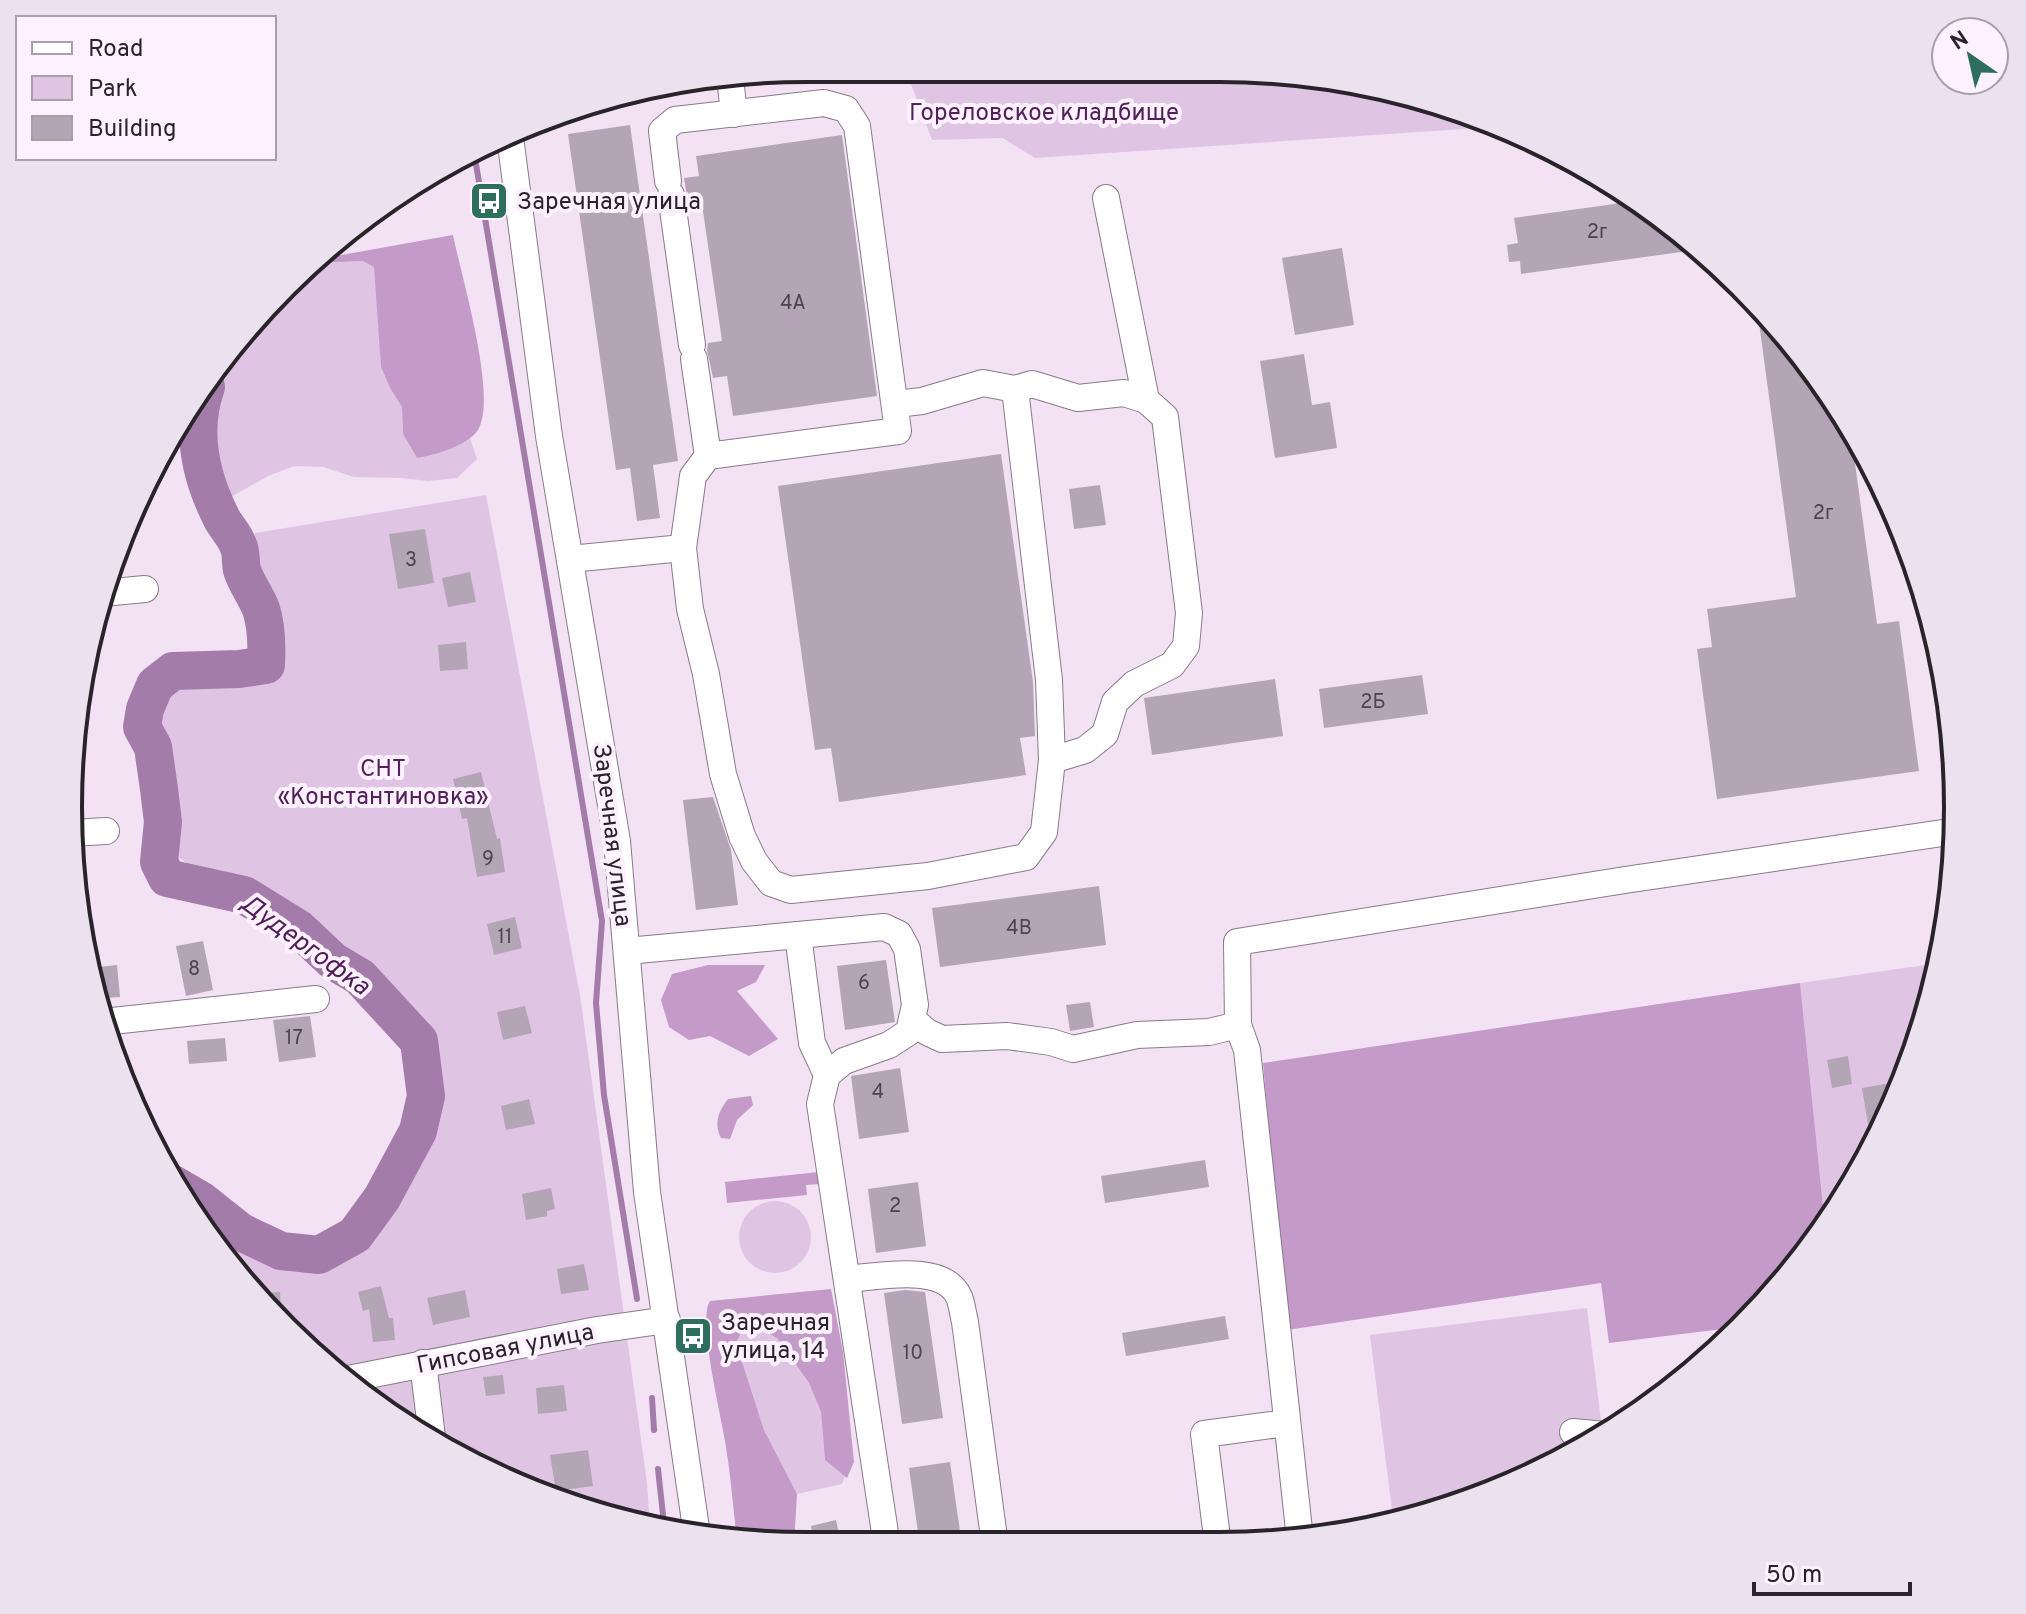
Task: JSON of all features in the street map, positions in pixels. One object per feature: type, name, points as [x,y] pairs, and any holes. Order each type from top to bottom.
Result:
[{"type":"street","points":[[731,86],[734,114]]},
{"type":"street","points":[[708,456],[898,431],[857,126],[846,109],[824,103],[675,120],[662,131],[708,456],[693,476],[683,548],[690,609],[706,674],[723,774],[742,836],[754,861],[771,883],[791,890],[912,878],[1026,857],[1044,832],[1052,760],[1049,680],[1015,389]]},
{"type":"street","name":"Заречная улица","points":[[511,146],[549,436],[617,841],[647,1192],[695,1523]]},
{"type":"street","points":[[1106,198],[1146,400]]},
{"type":"street","points":[[896,404],[922,401],[983,383],[1015,389],[1032,384],[1078,398],[1124,393],[1146,400],[1165,417],[1189,613],[1186,646],[1172,665],[1134,684],[1115,702],[1105,734],[1085,750],[1052,760]]},
{"type":"street","points":[[570,559],[683,548]]},
{"type":"street","points":[[115,592],[145,589]]},
{"type":"street","points":[[83,832],[106,831]]},
{"type":"street","points":[[1299,1527],[1247,1050],[1238,1025],[1237,942],[1943,833]]},
{"type":"street","points":[[627,951],[884,927],[899,934],[907,949],[915,1005],[909,1032],[889,1045],[844,1061],[827,1075],[820,1104],[885,1532]]},
{"type":"street","points":[[798,935],[812,1043],[827,1075]]},
{"type":"street","points":[[114,1021],[316,999]]},
{"type":"street","points":[[912,1019],[927,1032],[942,1039],[1007,1036],[1051,1042],[1073,1049],[1137,1035],[1209,1032],[1238,1025]]},
{"type":"street","points":[[847,1279],[921,1273],[942,1281],[958,1294],[965,1322],[993,1532]]},
{"type":"street","name":"Гипсовая улица","points":[[359,1377],[597,1330],[667,1320]]},
{"type":"street","points":[[423,1363],[431,1427]]},
{"type":"street","points":[[1216,1532],[1204,1434],[1287,1423]]},
{"type":"street","points":[[1573,1432],[1585,1433]]},
{"type":"green space","name":"Гореловское кладбище","points":[[910,82],[1266,84],[1360,96],[1474,128],[1035,158],[1003,138],[932,140]]},
{"type":"green space","points":[[363,261],[375,267],[381,367],[402,407],[403,434],[417,458],[470,438],[477,459],[457,478],[428,481],[354,477],[323,467],[294,466],[268,476],[229,498],[213,458],[212,434],[223,378],[262,329],[329,262]]},
{"type":"green space","name":"СНТ «Константиновка»","points":[[486,495],[580,995],[649,1514],[574,1494],[530,1477],[444,1435],[404,1410],[329,1352],[294,1320],[262,1285],[209,1217],[230,1233],[277,1260],[326,1264],[369,1236],[407,1182],[427,1127],[435,1073],[425,1029],[326,933],[256,883],[200,871],[179,858],[156,728],[160,700],[181,684],[258,679],[282,662],[275,617],[258,576],[255,533]]},
{"type":"green space","points":[[1926,965],[1906,1040],[1889,1084],[1847,1170],[1823,1208],[1800,983]]},
{"type":"green space","points":[[775,1201],[795,1207],[805,1217],[811,1237],[805,1257],[795,1267],[775,1273],[755,1267],[745,1257],[739,1237],[745,1217],[755,1207]]},
{"type":"green space","points":[[1587,1308],[1601,1423],[1496,1477],[1452,1494],[1392,1510],[1370,1335]]},
{"type":"green space","points":[[746,1322],[777,1338],[809,1383],[821,1412],[825,1460],[845,1476],[842,1484],[797,1494],[764,1430],[736,1343]]},
{"type":"shaded area","points":[[453,235],[476,335],[484,391],[483,414],[473,436],[459,445],[417,458],[403,434],[402,407],[381,367],[374,267],[363,261],[329,262],[337,256]]},
{"type":"shaded area","points":[[708,965],[765,965],[756,982],[737,991],[778,1039],[749,1056],[710,1036],[689,1040],[669,1027],[661,1000],[672,974]]},
{"type":"shaded area","points":[[1800,983],[1823,1208],[1764,1285],[1722,1329],[1609,1343],[1601,1283],[1287,1330],[1263,1063]]},
{"type":"shaded area","points":[[751,1096],[753,1105],[737,1120],[730,1139],[721,1138],[718,1122],[728,1099]]},
{"type":"shaded area","points":[[819,1172],[820,1184],[806,1185],[807,1195],[727,1203],[725,1182]]},
{"type":"shaded area","points":[[831,1289],[843,1352],[854,1462],[847,1478],[825,1460],[821,1412],[809,1383],[777,1338],[746,1322],[736,1343],[764,1430],[797,1494],[795,1531],[736,1528],[728,1458],[708,1348],[706,1328],[710,1301]]},
{"type":"building","points":[[630,125],[678,461],[653,465],[660,518],[637,521],[630,468],[616,470],[568,134]]},
{"type":"building","points":[[842,135],[877,396],[733,416],[727,376],[713,378],[707,350],[708,343],[722,341],[703,211],[690,213],[684,178],[699,176],[696,156]]},
{"type":"building","points":[[1621,203],[1684,252],[1521,274],[1520,261],[1509,262],[1507,245],[1518,243],[1514,218]]},
{"type":"building","points":[[1342,248],[1354,325],[1295,335],[1282,258]]},
{"type":"building","points":[[1759,324],[1822,404],[1854,459],[1877,624],[1899,621],[1919,771],[1717,799],[1697,649],[1712,647],[1707,609],[1796,597]]},
{"type":"building","points":[[1304,354],[1312,405],[1330,402],[1337,448],[1275,458],[1260,361]]},
{"type":"building","points":[[1001,454],[1033,682],[1035,736],[1020,738],[1026,775],[839,802],[831,748],[815,750],[778,486]]},
{"type":"building","points":[[1100,485],[1106,525],[1074,529],[1069,489]]},
{"type":"building","points":[[425,529],[434,583],[398,589],[389,534]]},
{"type":"building","points":[[470,572],[476,602],[448,607],[442,578]]},
{"type":"building","points":[[466,642],[468,669],[440,671],[438,645]]},
{"type":"building","points":[[1422,675],[1428,714],[1324,728],[1319,689]]},
{"type":"building","points":[[1275,679],[1283,736],[1152,755],[1144,698]]},
{"type":"building","points":[[481,772],[497,839],[500,838],[505,872],[477,877],[467,818],[462,819],[453,779]]},
{"type":"building","points":[[713,797],[731,850],[738,905],[696,910],[683,800]]},
{"type":"building","points":[[1099,886],[1106,945],[940,967],[932,908]]},
{"type":"building","points":[[515,917],[522,948],[494,955],[487,924]]},
{"type":"building","points":[[203,941],[213,990],[186,996],[176,946]]},
{"type":"building","points":[[886,960],[895,1022],[845,1030],[837,966]]},
{"type":"building","points":[[117,965],[120,997],[108,998],[100,967]]},
{"type":"building","points":[[1090,1002],[1094,1027],[1070,1031],[1066,1005]]},
{"type":"building","points":[[525,1006],[532,1033],[503,1040],[497,1012]]},
{"type":"building","points":[[310,1016],[316,1057],[279,1062],[273,1020]]},
{"type":"building","points":[[225,1038],[227,1061],[189,1064],[187,1041]]},
{"type":"building","points":[[1848,1056],[1852,1084],[1832,1088],[1827,1060]]},
{"type":"building","points":[[900,1068],[909,1132],[859,1139],[851,1076]]},
{"type":"building","points":[[1889,1083],[1869,1129],[1862,1088]]},
{"type":"building","points":[[529,1099],[535,1124],[506,1130],[501,1106]]},
{"type":"building","points":[[1205,1160],[1209,1187],[1105,1203],[1101,1176]]},
{"type":"building","points":[[918,1182],[926,1246],[876,1253],[868,1189]]},
{"type":"building","points":[[551,1188],[555,1209],[547,1211],[547,1216],[526,1220],[522,1194]]},
{"type":"building","points":[[584,1264],[589,1290],[561,1294],[557,1269]]},
{"type":"building","points":[[381,1286],[389,1318],[393,1318],[395,1340],[373,1342],[369,1309],[363,1311],[358,1292]]},
{"type":"building","points":[[465,1290],[470,1317],[433,1325],[427,1298]]},
{"type":"building","points":[[905,1290],[925,1292],[943,1418],[902,1424],[884,1293]]},
{"type":"building","points":[[280,1292],[281,1306],[269,1293]]},
{"type":"building","points":[[1225,1316],[1229,1339],[1126,1356],[1122,1333]]},
{"type":"building","points":[[503,1375],[505,1394],[486,1396],[483,1377]]},
{"type":"building","points":[[564,1385],[567,1411],[538,1414],[536,1388]]},
{"type":"building","points":[[588,1450],[593,1486],[564,1490],[555,1487],[550,1455]]},
{"type":"building","points":[[950,1462],[960,1532],[918,1532],[909,1468]]},
{"type":"building","points":[[836,1520],[839,1532],[812,1532],[811,1526]]},
{"type":"waterway","points":[[476,162],[602,921],[596,1003],[604,1095],[637,1299]]},
{"type":"waterway","name":"Дудергофка","points":[[196,1198],[241,1232],[281,1251],[319,1255],[355,1235],[382,1198],[418,1131],[426,1096],[419,1041],[360,977],[333,961],[299,929],[244,895],[167,878],[159,862],[163,822],[159,789],[153,747],[142,727],[145,709],[155,685],[173,671],[266,665],[266,637],[261,609],[241,567],[237,542],[222,519],[203,471],[198,438],[200,410]]},
{"type":"waterway","points":[[652,1398],[654,1430]]},
{"type":"waterway","points":[[658,1469],[663,1515]]},
{"type":"place","name":"Заречная улица","points":[[489,201]]},
{"type":"place","name":"Заречная улица, 14","points":[[693,1336]]}]
